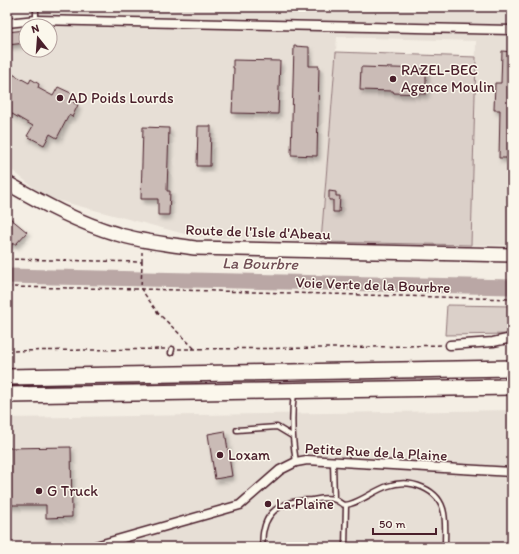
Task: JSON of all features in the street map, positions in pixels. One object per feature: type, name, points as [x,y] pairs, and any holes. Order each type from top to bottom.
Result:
[{"type":"highway","points":[[7,377],[512,368]]},
{"type":"highway","points":[[7,395],[512,387]]},
{"type":"main road","name":"Route de l'Isle d'Abeau","points":[[10,183],[59,211],[88,224],[118,235],[173,245],[195,248],[249,250],[512,255]]},
{"type":"street","points":[[58,20],[512,30]]},
{"type":"street","points":[[7,23],[18,22]]},
{"type":"street","points":[[450,345],[493,342],[512,338]]},
{"type":"street","name":"Petite Rue de la Plaine","points":[[92,547],[118,544],[240,505],[280,470],[296,462],[307,460],[512,472]]},
{"type":"lane","points":[[36,7],[36,18]]},
{"type":"lane","points":[[294,390],[292,436],[296,462]]},
{"type":"lane","points":[[236,430],[277,427],[292,436]]},
{"type":"lane","points":[[333,462],[334,499]]},
{"type":"lane","points":[[262,547],[266,521],[271,514],[286,503],[298,500],[334,499],[340,504],[346,505],[365,499],[388,486],[407,483],[426,488],[437,497],[442,505],[445,519],[444,547]]},
{"type":"lane","points":[[345,547],[346,505]]},
{"type":"path","points":[[7,259],[142,262],[141,289],[158,313],[195,349]]},
{"type":"path","name":"Voie Verte de la Bourbre","points":[[7,287],[512,299]]},
{"type":"path","points":[[7,351],[172,351],[195,349],[337,348],[450,345]]},
{"type":"shaded area","points":[[34,7],[512,7],[512,245],[471,245],[476,41],[337,37],[321,242],[196,237],[45,197],[7,166],[7,24],[18,19],[18,58],[58,58],[58,18],[20,18],[34,12]]},
{"type":"shaded area","points":[[336,52],[476,57],[471,245],[321,242]]},
{"type":"shaded area","points":[[447,305],[512,306],[512,334],[445,335]]},
{"type":"shaded area","points":[[512,410],[512,547],[7,547],[7,418]]},
{"type":"building","points":[[18,31],[18,44],[7,45],[7,32]]},
{"type":"building","points":[[294,46],[309,47],[309,66],[319,66],[317,156],[291,155]]},
{"type":"building","points":[[502,51],[512,52],[512,158],[499,158],[500,110],[494,110],[495,83],[501,83]]},
{"type":"building","points":[[233,60],[280,61],[278,114],[232,113]]},
{"type":"building","name":"RAZEL-BEC Agence Moulin","points":[[361,67],[426,69],[426,94],[360,90]]},
{"type":"building","points":[[7,71],[29,83],[31,79],[39,84],[38,88],[53,96],[58,87],[73,94],[74,103],[78,105],[72,117],[69,115],[57,138],[50,134],[44,145],[27,136],[33,126],[7,111]]},
{"type":"building","points":[[198,126],[211,126],[210,166],[197,166]]},
{"type":"building","points":[[143,127],[169,128],[167,191],[170,191],[169,215],[158,215],[158,199],[141,199]]},
{"type":"building","points":[[329,191],[336,192],[336,196],[340,196],[339,212],[333,212],[333,200],[329,200]]},
{"type":"building","points":[[10,218],[27,232],[16,244],[7,244],[7,222]]},
{"type":"building","name":"Loxam","points":[[225,431],[232,476],[215,479],[208,434]]},
{"type":"building","name":"G Truck","points":[[71,447],[72,517],[46,518],[46,505],[7,505],[7,448]]},
{"type":"waterway","name":"La Bourbre","points":[[7,276],[512,287]]},
{"type":"place","name":"RAZEL-BEC Agence Moulin","points":[[393,79]]},
{"type":"place","name":"AD Poids Lourds","points":[[60,98]]},
{"type":"place","name":"Loxam","points":[[220,455]]},
{"type":"place","name":"G Truck","points":[[39,491]]},
{"type":"place","name":"La Plaine","points":[[268,504]]}]
